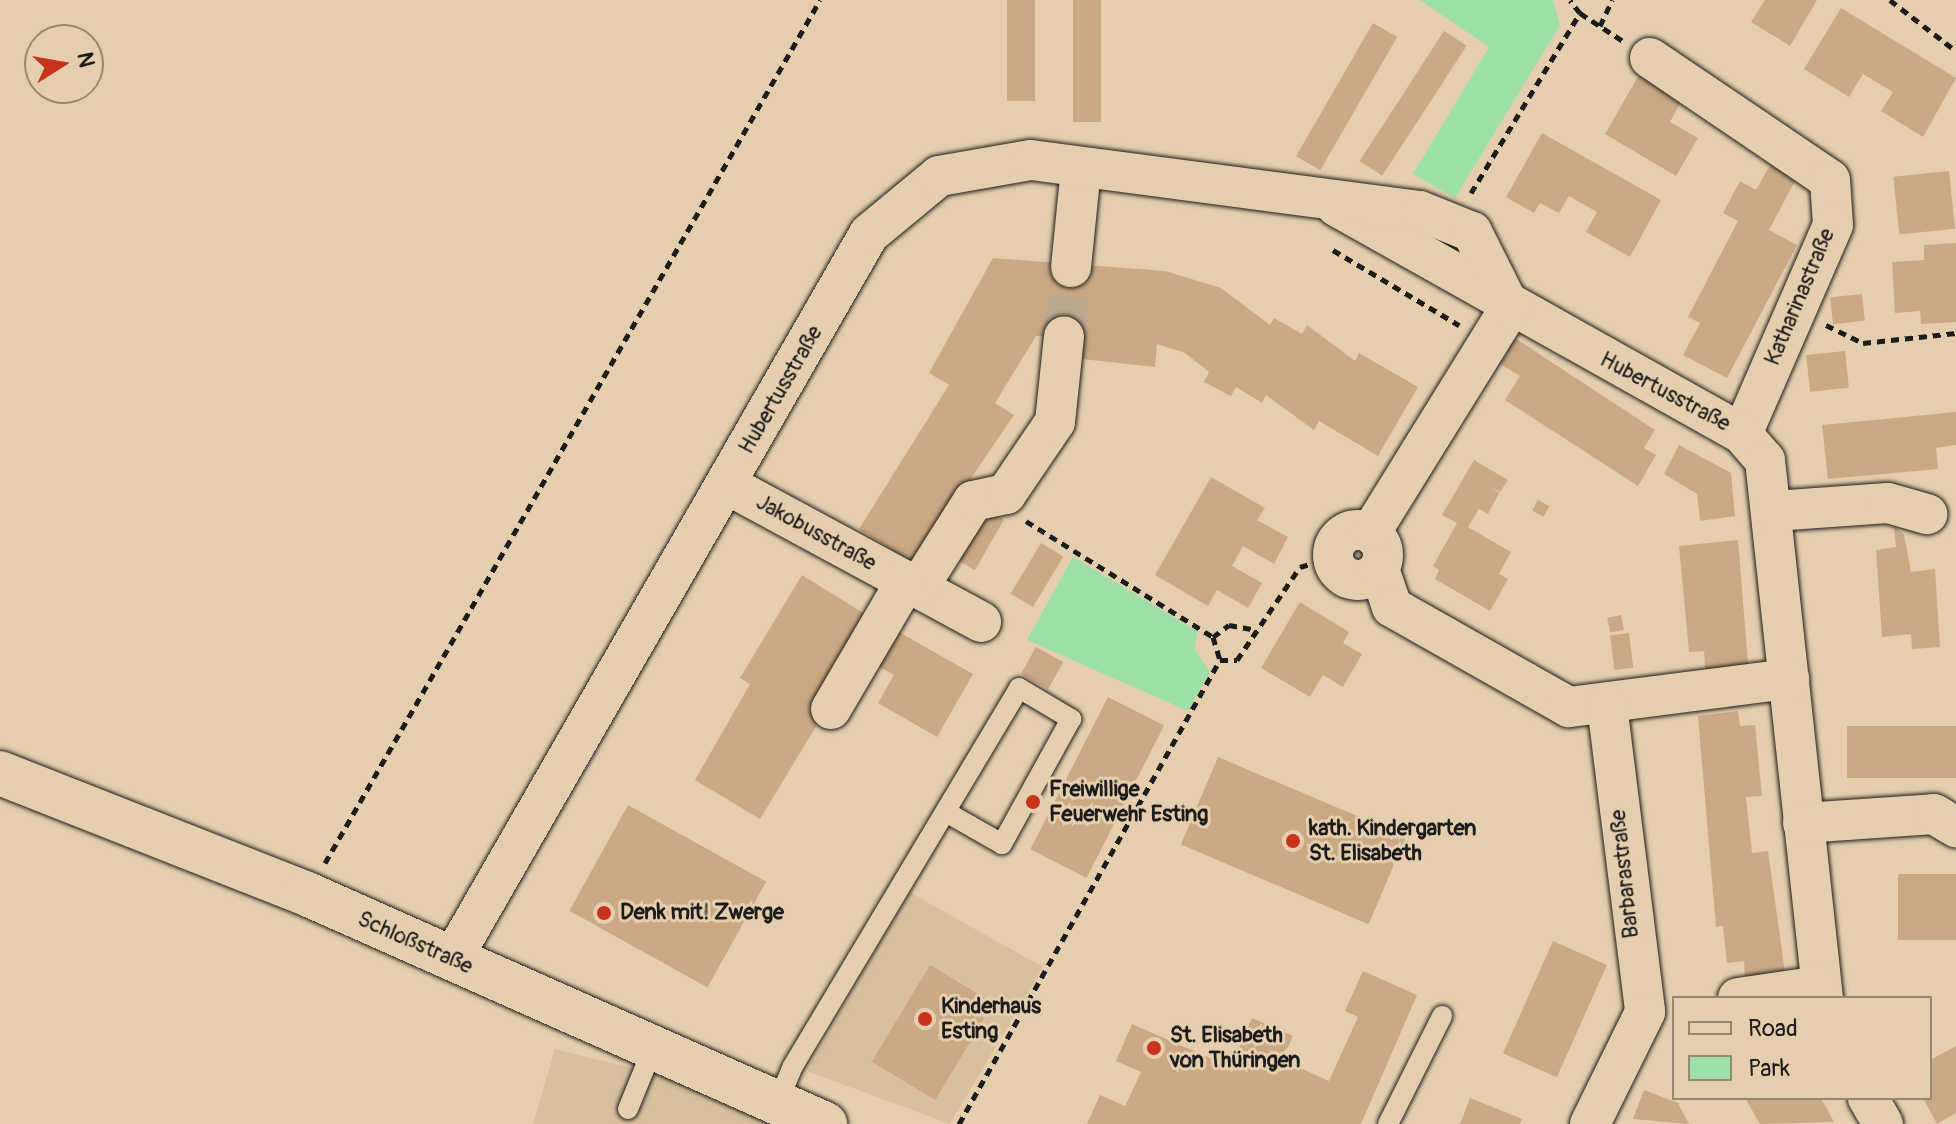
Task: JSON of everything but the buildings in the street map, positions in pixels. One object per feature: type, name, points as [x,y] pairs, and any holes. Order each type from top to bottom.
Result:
[{"type":"street","name":"Katharinastraße","points":[[1650,58],[1830,180],[1833,225],[1742,434]]},
{"type":"street","name":"Hubertusstraße","points":[[452,959],[869,234],[939,176],[1031,160],[1323,198],[1510,308],[1742,434],[1765,460],[1774,511],[1821,992]]},
{"type":"street","points":[[1071,267],[1081,168]]},
{"type":"street","points":[[1375,551],[1487,342],[1510,308]]},
{"type":"street","points":[[831,709],[912,586],[973,501],[1006,494],[1055,422],[1064,336]]},
{"type":"street","name":"Jakobusstraße","points":[[726,484],[981,622]]},
{"type":"street","points":[[1774,511],[1888,503],[1927,514]]},
{"type":"street","points":[[1333,557],[1348,532],[1375,551],[1392,607],[1569,707],[1607,705],[1789,679]]},
{"type":"street","name":"Barbarastraße","points":[[1607,705],[1659,1010]]},
{"type":"street","name":"Schloßstraße","points":[[0,773],[307,894],[651,1053],[825,1124]]},
{"type":"street","points":[[1803,823],[1934,814],[1956,827]]},
{"type":"street","points":[[1766,996],[1821,992]]},
{"type":"street","points":[[1590,1124],[1659,1010]]},
{"type":"street","points":[[1869,1100],[1883,1124]]},
{"type":"lane","points":[[777,1104],[946,812],[1019,688],[1071,719],[1002,844],[946,812]]},
{"type":"lane","points":[[1388,1124],[1442,1016]]},
{"type":"lane","points":[[628,1109],[651,1053]]},
{"type":"path","points":[[307,894],[820,0]]},
{"type":"path","points":[[1570,0],[1580,13],[1650,58]]},
{"type":"path","points":[[1600,26],[1612,0]]},
{"type":"path","points":[[1890,0],[1956,51]]},
{"type":"path","points":[[1468,198],[1580,13]]},
{"type":"path","points":[[1322,244],[1487,342]]},
{"type":"path","points":[[1796,310],[1863,343],[1956,333]]},
{"type":"path","points":[[959,1124],[1220,660],[1213,637],[990,498]]},
{"type":"path","points":[[1220,660],[1237,660],[1300,567],[1333,557]]},
{"type":"path","points":[[1213,637],[1229,625],[1256,630]]},
{"type":"shaded area","name":"Kinderhaus Esting","points":[[909,892],[1043,967],[950,1124],[807,1071]]},
{"type":"shaded area","points":[[555,1049],[777,1104],[825,1124],[533,1124]]},
{"type":"green space","points":[[1420,0],[1553,0],[1560,25],[1455,198],[1413,174],[1489,47]]},
{"type":"green space","points":[[1073,557],[1197,631],[1195,650],[1210,672],[1188,711],[1027,640]]},
{"type":"tunnel","points":[[1064,336],[1071,267]]},
{"type":"place","name":"Freiwillige Feuerwehr Esting","points":[[1033,802]]},
{"type":"place","name":"kath. Kindergarten St. Elisabeth","points":[[1293,841]]},
{"type":"place","name":"Denk mit! Zwerge","points":[[604,913]]},
{"type":"place","name":"Kinderhaus Esting","points":[[925,1019]]},
{"type":"place","name":"St. Elisabeth von Thüringen","points":[[1154,1048]]}]
